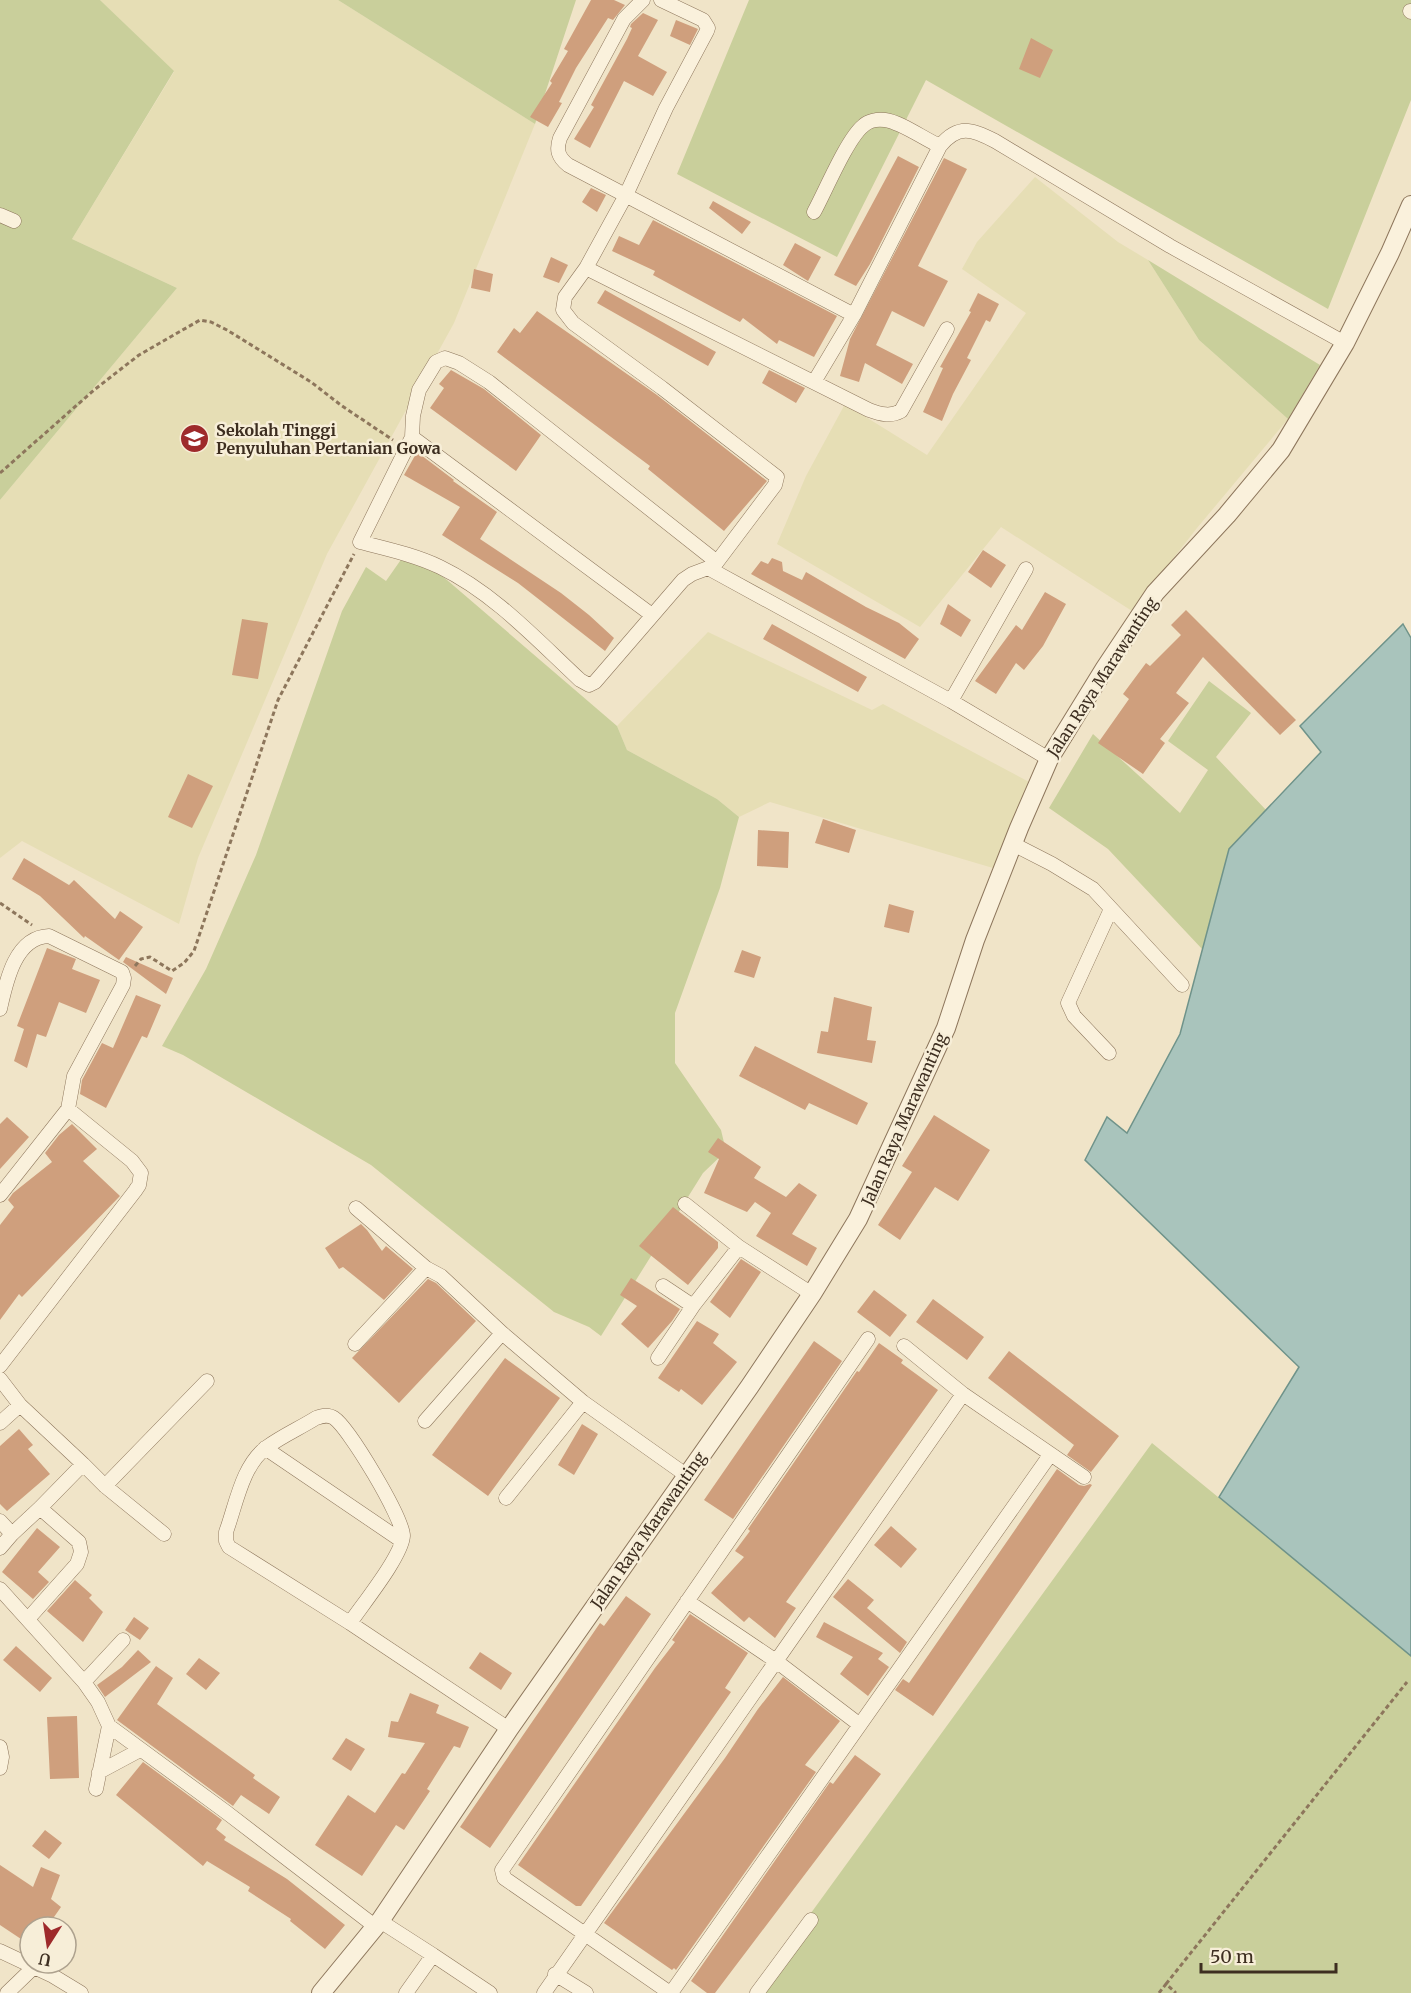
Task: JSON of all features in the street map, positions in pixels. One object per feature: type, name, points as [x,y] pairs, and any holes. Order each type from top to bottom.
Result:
[{"type":"street","points":[[643,0],[624,20],[557,146],[560,157],[568,165],[854,315]]},
{"type":"street","points":[[661,0],[703,20],[708,28],[666,108],[626,195],[586,268],[565,297],[562,304],[563,310],[569,319],[777,477],[776,484],[712,565],[683,580],[595,682],[586,684],[521,625],[459,578],[410,555],[360,542],[409,443],[416,402],[427,375],[436,362],[445,358],[451,359],[503,392],[712,565],[1050,759]]},
{"type":"street","points":[[814,212],[850,141],[868,122],[885,120],[940,146]]},
{"type":"street","points":[[814,382],[854,315],[940,146],[951,134],[969,130],[981,134],[1170,246],[1345,343]]},
{"type":"street","name":"Jalan Raya Marawanting","points":[[321,1993],[378,1924],[509,1729],[812,1294],[868,1201],[946,1028],[975,940],[1012,843],[1050,759],[1105,668],[1155,593],[1281,450],[1345,343],[1411,205]]},
{"type":"street","points":[[0,214],[15,221]]},
{"type":"street","points":[[586,268],[883,415],[896,414],[904,407],[947,329]]},
{"type":"street","points":[[409,443],[652,615]]},
{"type":"street","points":[[951,701],[1026,569]]},
{"type":"street","points":[[1012,843],[1085,883],[1182,985]]},
{"type":"street","points":[[1109,1053],[1074,1016],[1068,1003],[1111,909]]},
{"type":"street","points":[[0,1009],[3,989],[17,959],[31,940],[39,936],[49,936],[122,972],[124,978],[123,985],[74,1077],[68,1108],[0,1194]]},
{"type":"street","points":[[0,1366],[139,1185],[141,1173],[132,1161],[68,1108]]},
{"type":"street","points":[[685,1204],[739,1247],[812,1294]]},
{"type":"street","points":[[356,1208],[426,1268],[441,1276],[502,1333],[583,1402],[686,1475]]},
{"type":"street","points":[[657,1358],[693,1306],[739,1247]]},
{"type":"street","points":[[355,1344],[426,1268]]},
{"type":"street","points":[[663,1286],[693,1306]]},
{"type":"street","points":[[425,1421],[502,1333]]},
{"type":"street","points":[[868,1339],[502,1870],[504,1878],[671,1993],[1050,1455]]},
{"type":"street","points":[[904,1346],[963,1394],[1084,1477]]},
{"type":"street","points":[[0,1379],[20,1405],[105,1486],[164,1534]]},
{"type":"street","points":[[105,1486],[207,1381]]},
{"type":"street","points":[[544,1993],[555,1974],[963,1394]]},
{"type":"street","points":[[506,1498],[583,1402]]},
{"type":"street","points":[[0,1423],[20,1405]]},
{"type":"street","points":[[350,1623],[383,1576],[402,1541],[400,1524],[388,1497],[347,1433],[335,1419],[328,1416],[316,1418],[265,1448],[247,1472],[226,1532],[226,1542],[234,1551],[350,1623],[509,1729]]},
{"type":"street","points":[[265,1448],[402,1541]]},
{"type":"street","points":[[0,1548],[83,1464]]},
{"type":"street","points":[[28,1619],[77,1564],[81,1552],[79,1542],[40,1508]]},
{"type":"street","points":[[0,1521],[12,1534]]},
{"type":"street","points":[[0,1589],[84,1682],[98,1702],[109,1726],[378,1924],[434,1955],[490,1993]]},
{"type":"street","points":[[687,1601],[776,1661],[860,1725]]},
{"type":"street","points":[[84,1682],[123,1640]]},
{"type":"street","points":[[96,1789],[109,1726]]},
{"type":"street","points":[[0,1747],[2,1757],[0,1768]]},
{"type":"street","points":[[99,1772],[140,1750]]},
{"type":"street","points":[[757,1993],[811,1920]]},
{"type":"street","points":[[0,1951],[18,1959]]},
{"type":"street","points":[[406,1993],[434,1955]]},
{"type":"street","points":[[555,1974],[586,1993]]},
{"type":"street","points":[[7,1993],[26,1975]]},
{"type":"street","points":[[48,1975],[81,1993]]},
{"type":"path","points":[[0,473],[94,390],[139,355],[200,320],[211,322],[227,330],[311,382],[342,406],[409,443]]},
{"type":"path","points":[[124,978],[141,959],[150,957],[172,971],[184,963],[194,951],[278,700],[360,542]]},
{"type":"path","points":[[0,903],[49,936]]},
{"type":"path","points":[[1159,1993],[1407,1682]]},
{"type":"path","points":[[1166,1984],[1176,1993]]},
{"type":"shaded area","name":"Sekolah Tinggi Penyuluhan Pertanian Gowa","points":[[100,0],[338,0],[535,124],[454,323],[327,554],[198,858],[179,924],[22,841],[0,858],[0,500],[177,288],[72,239],[174,72]]},
{"type":"shaded area","points":[[1035,177],[1118,242],[1148,260],[1199,340],[1288,419],[1197,528],[1132,611],[1001,527],[920,627],[777,544],[806,476],[845,404],[927,455],[1026,313],[962,269],[977,242]]},
{"type":"shaded area","points":[[708,632],[872,710],[883,704],[1031,783],[993,868],[770,802],[739,817],[717,799],[627,750],[617,726]]},
{"type":"green space","points":[[0,0],[100,0],[174,71],[72,239],[177,288],[0,500]]},
{"type":"green space","points":[[338,0],[576,0],[535,124]]},
{"type":"green space","points":[[749,0],[1411,0],[1411,100],[1328,309],[926,80],[837,257],[677,174]]},
{"type":"green space","points":[[1148,260],[1320,365],[1288,419],[1199,340]]},
{"type":"green space","points":[[407,551],[447,580],[617,726],[627,750],[717,799],[739,817],[720,888],[675,1013],[675,1063],[721,1130],[726,1151],[703,1173],[601,1336],[589,1327],[554,1312],[371,1165],[183,1055],[162,1046],[206,969],[256,855],[342,611],[366,567],[386,581]]},
{"type":"green space","points":[[1209,681],[1251,713],[1216,757],[1266,810],[1229,849],[1203,950],[1108,849],[1049,808],[1093,734],[1180,813],[1208,770],[1168,741]]},
{"type":"green space","points":[[1152,1443],[1411,1655],[1411,1993],[753,1993]]},
{"type":"water","points":[[1403,624],[1411,638],[1411,1656],[1219,1497],[1299,1367],[1085,1160],[1107,1117],[1127,1133],[1180,1034],[1229,849],[1321,752],[1300,726]]},
{"type":"building","points":[[591,0],[614,0],[625,5],[613,20],[608,18],[576,68],[559,102],[562,103],[548,127],[530,117],[552,83],[550,81],[568,51],[564,49]]},
{"type":"building","points":[[643,13],[658,20],[638,56],[667,72],[653,96],[624,81],[590,148],[574,139],[594,107],[591,105],[627,39],[632,28],[631,24]]},
{"type":"building","points":[[676,20],[698,29],[690,45],[670,36]]},
{"type":"building","points":[[1031,38],[1053,50],[1040,78],[1019,69]]},
{"type":"building","points":[[898,156],[919,167],[870,264],[856,286],[834,275]]},
{"type":"building","points":[[944,158],[967,169],[918,266],[948,281],[924,327],[892,311],[876,345],[913,364],[902,384],[865,363],[859,382],[840,376],[850,339]]},
{"type":"building","points":[[591,188],[606,195],[597,212],[582,202]]},
{"type":"building","points":[[713,201],[751,222],[742,234],[709,208]]},
{"type":"building","points":[[653,220],[837,316],[814,357],[779,340],[777,344],[743,318],[740,322],[653,275],[655,271],[612,251],[619,236],[639,245]]},
{"type":"building","points":[[795,243],[821,257],[808,281],[783,265]]},
{"type":"building","points":[[551,257],[568,265],[559,283],[543,277]]},
{"type":"building","points":[[474,269],[493,274],[490,292],[471,288]]},
{"type":"building","points":[[605,290],[716,352],[708,366],[597,303]]},
{"type":"building","points":[[978,293],[999,304],[990,322],[986,320],[967,358],[971,360],[942,421],[923,412],[943,368],[940,367],[971,312],[969,311]]},
{"type":"building","points":[[537,311],[657,395],[767,481],[724,531],[648,469],[650,466],[497,352],[514,328],[520,333]]},
{"type":"building","points":[[451,370],[484,389],[541,435],[516,471],[430,408],[444,388],[439,384]]},
{"type":"building","points":[[769,370],[805,388],[796,403],[762,383]]},
{"type":"building","points":[[417,452],[497,512],[480,539],[561,593],[589,615],[614,638],[605,651],[518,583],[442,535],[460,507],[404,475]]},
{"type":"building","points":[[983,550],[1006,565],[991,588],[968,572]]},
{"type":"building","points":[[772,558],[782,562],[783,571],[802,580],[806,572],[866,607],[899,623],[919,639],[905,659],[751,574],[761,561],[768,564]]},
{"type":"building","points":[[1045,592],[1066,604],[1043,646],[1024,670],[1016,663],[996,694],[975,681],[1016,625],[1022,630]]},
{"type":"building","points":[[948,604],[971,620],[961,637],[940,624]]},
{"type":"building","points":[[1186,610],[1296,720],[1280,735],[1203,657],[1176,693],[1189,703],[1160,739],[1165,743],[1143,774],[1098,743],[1129,699],[1123,694],[1146,663],[1150,666],[1181,635],[1171,625]]},
{"type":"building","points":[[242,619],[268,623],[258,679],[232,675]]},
{"type":"building","points":[[772,624],[867,677],[858,692],[763,639]]},
{"type":"building","points":[[188,774],[213,786],[192,828],[168,817]]},
{"type":"building","points":[[823,819],[856,830],[849,853],[815,843]]},
{"type":"building","points":[[758,830],[789,832],[788,868],[757,866]]},
{"type":"building","points":[[24,858],[69,885],[74,880],[115,919],[120,911],[143,927],[119,960],[85,936],[84,938],[40,896],[12,879]]},
{"type":"building","points":[[889,904],[914,911],[909,933],[884,927]]},
{"type":"building","points":[[47,948],[76,959],[72,969],[100,980],[86,1013],[59,1002],[46,1037],[37,1034],[27,1068],[14,1061],[24,1029],[17,1026]]},
{"type":"building","points":[[742,950],[761,957],[754,978],[734,972]]},
{"type":"building","points":[[126,957],[173,978],[166,994],[123,962]]},
{"type":"building","points":[[136,995],[161,1005],[147,1038],[142,1036],[106,1108],[80,1094],[82,1080],[102,1043],[113,1048]]},
{"type":"building","points":[[834,997],[872,1007],[867,1040],[876,1041],[872,1063],[817,1053],[821,1031],[828,1032]]},
{"type":"building","points":[[755,1046],[868,1103],[857,1125],[809,1103],[805,1110],[739,1076]]},
{"type":"building","points":[[934,1115],[990,1150],[958,1201],[935,1187],[900,1240],[878,1225],[912,1172],[902,1166]]},
{"type":"building","points":[[7,1117],[29,1137],[0,1169],[0,1124]]},
{"type":"building","points":[[72,1124],[97,1149],[83,1161],[120,1196],[22,1297],[19,1294],[0,1320],[0,1225],[14,1207],[8,1200],[13,1193],[52,1162],[45,1153],[59,1135]]},
{"type":"building","points":[[718,1138],[761,1167],[754,1178],[786,1197],[799,1183],[817,1195],[792,1234],[817,1248],[807,1266],[756,1236],[771,1213],[755,1202],[747,1212],[704,1193],[719,1159],[708,1152]]},
{"type":"building","points":[[673,1207],[718,1242],[718,1248],[688,1285],[639,1246]]},
{"type":"building","points":[[361,1224],[382,1251],[386,1246],[413,1269],[384,1300],[343,1267],[339,1269],[325,1248]]},
{"type":"building","points":[[741,1259],[761,1272],[730,1318],[710,1302]]},
{"type":"building","points":[[631,1278],[680,1309],[648,1348],[621,1324],[637,1306],[620,1295]]},
{"type":"building","points":[[428,1279],[436,1283],[476,1321],[399,1403],[352,1358]]},
{"type":"building","points":[[874,1290],[907,1315],[890,1337],[857,1312]]},
{"type":"building","points":[[933,1299],[984,1337],[967,1360],[916,1322]]},
{"type":"building","points":[[697,1321],[719,1334],[713,1343],[737,1362],[702,1405],[681,1389],[679,1392],[658,1378]]},
{"type":"building","points":[[814,1341],[842,1361],[733,1519],[704,1500]]},
{"type":"building","points":[[879,1343],[903,1360],[901,1363],[938,1390],[786,1602],[796,1608],[775,1638],[749,1617],[744,1622],[711,1593],[744,1557],[735,1551],[750,1531],[748,1529],[857,1371],[859,1372]]},
{"type":"building","points":[[1009,1351],[1119,1436],[1091,1472],[1067,1455],[1074,1445],[988,1378]]},
{"type":"building","points":[[505,1358],[560,1398],[488,1496],[432,1455]]},
{"type":"building","points":[[582,1424],[598,1434],[574,1475],[558,1465]]},
{"type":"building","points":[[19,1429],[33,1445],[28,1449],[50,1474],[7,1511],[0,1504],[0,1446]]},
{"type":"building","points":[[1057,1469],[1079,1485],[1092,1485],[933,1716],[895,1690],[903,1679],[909,1683]]},
{"type":"building","points":[[891,1526],[917,1549],[901,1568],[874,1545]]},
{"type":"building","points":[[37,1528],[60,1547],[38,1572],[49,1582],[33,1599],[2,1572]]},
{"type":"building","points":[[848,1579],[874,1600],[867,1608],[907,1642],[900,1653],[833,1597]]},
{"type":"building","points":[[75,1580],[92,1595],[89,1598],[103,1612],[83,1642],[47,1611]]},
{"type":"building","points":[[626,1596],[651,1614],[490,1848],[460,1827],[600,1623],[604,1626]]},
{"type":"building","points":[[690,1614],[748,1653],[725,1688],[731,1692],[581,1906],[576,1906],[518,1865],[675,1642],[672,1640]]},
{"type":"building","points":[[134,1617],[149,1628],[140,1640],[125,1630]]},
{"type":"building","points":[[824,1622],[883,1653],[878,1659],[889,1667],[868,1696],[840,1674],[853,1657],[816,1637]]},
{"type":"building","points":[[16,1646],[52,1678],[40,1692],[3,1660]]},
{"type":"building","points":[[138,1650],[151,1662],[105,1697],[97,1685],[122,1667]]},
{"type":"building","points":[[480,1652],[512,1673],[501,1690],[469,1668]]},
{"type":"building","points":[[199,1658],[220,1673],[206,1690],[186,1674]]},
{"type":"building","points":[[156,1666],[173,1678],[157,1704],[255,1775],[253,1778],[280,1797],[269,1814],[241,1795],[233,1806],[117,1720]]},
{"type":"building","points":[[783,1677],[840,1721],[805,1765],[816,1772],[676,1970],[674,1968],[672,1970],[604,1923]]},
{"type":"building","points":[[410,1693],[439,1705],[436,1713],[469,1727],[460,1748],[454,1746],[427,1789],[430,1791],[404,1830],[396,1825],[362,1876],[315,1845],[348,1795],[375,1813],[425,1743],[388,1737],[391,1721],[398,1722]]},
{"type":"building","points":[[77,1716],[79,1778],[50,1779],[47,1717]]},
{"type":"building","points":[[346,1738],[365,1749],[351,1771],[332,1759]]},
{"type":"building","points":[[855,1755],[881,1774],[715,1993],[707,1993],[691,1981],[830,1782],[833,1784]]},
{"type":"building","points":[[143,1762],[222,1820],[216,1829],[226,1837],[224,1840],[287,1879],[345,1925],[325,1949],[290,1921],[291,1919],[248,1891],[250,1887],[207,1861],[203,1866],[116,1795]]},
{"type":"building","points":[[45,1830],[62,1843],[49,1859],[32,1846]]},
{"type":"building","points":[[0,1865],[33,1887],[41,1867],[60,1875],[51,1899],[61,1907],[55,1915],[18,1915],[18,1937],[0,1925]]},
{"type":"place","name":"Sekolah Tinggi Penyuluhan Pertanian Gowa","points":[[195,439]]}]
